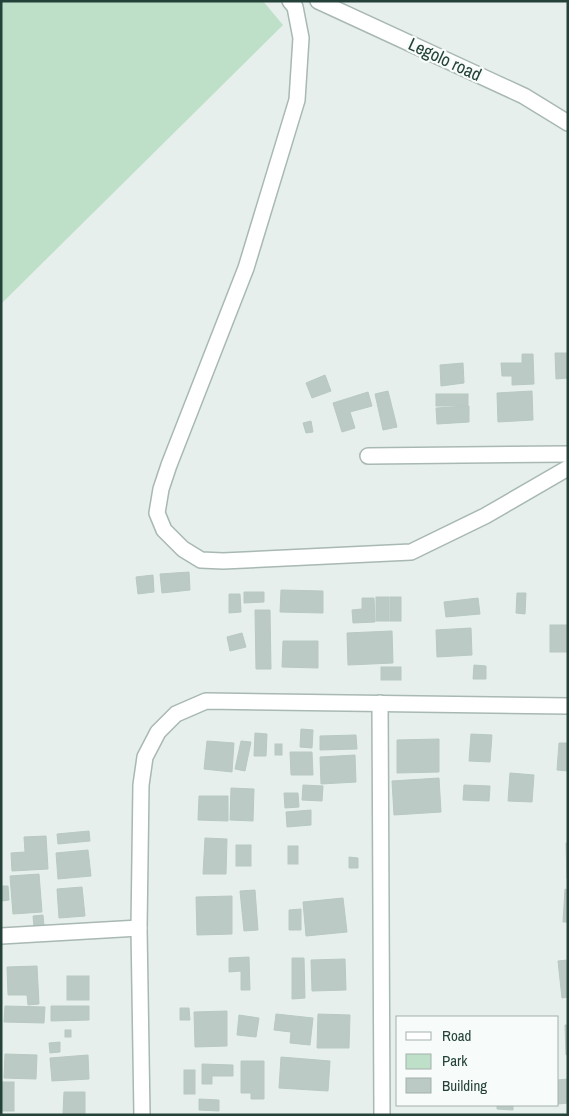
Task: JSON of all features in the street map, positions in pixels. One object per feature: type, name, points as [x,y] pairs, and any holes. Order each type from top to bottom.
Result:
[{"type":"street","points":[[290,1],[295,8],[301,38],[297,100],[246,268],[204,373],[161,489],[156,513],[164,530],[183,549],[201,560],[272,559],[411,552],[485,516],[568,468]]},
{"type":"street","name":"Legolo road","points":[[318,1],[524,96],[568,124]]},
{"type":"street","points":[[368,456],[568,454]]},
{"type":"street","points":[[142,1115],[139,928],[141,785],[145,757],[158,732],[176,714],[206,701],[568,706]]},
{"type":"street","points":[[380,703],[382,1115]]},
{"type":"street","points":[[1,936],[139,928]]},
{"type":"green space","points":[[1,1],[263,1],[283,25],[1,304]]},
{"type":"building","points":[[555,353],[568,353],[568,378],[556,379]]},
{"type":"building","points":[[522,354],[533,354],[534,384],[512,385],[512,376],[502,376],[501,363],[522,363]]},
{"type":"building","points":[[463,363],[464,383],[441,386],[440,365]]},
{"type":"building","points":[[325,375],[331,391],[312,398],[306,383]]},
{"type":"building","points":[[388,391],[397,427],[383,430],[375,394]]},
{"type":"building","points":[[532,391],[533,420],[498,422],[497,393]]},
{"type":"building","points":[[368,392],[372,406],[350,412],[355,428],[342,432],[333,403]]},
{"type":"building","points":[[436,394],[468,394],[468,406],[436,406]]},
{"type":"building","points":[[469,406],[469,422],[437,424],[436,408]]},
{"type":"building","points":[[311,421],[313,432],[306,433],[303,423]]},
{"type":"building","points":[[189,572],[190,590],[162,593],[160,574]]},
{"type":"building","points":[[153,575],[154,592],[138,594],[136,577]]},
{"type":"building","points":[[281,590],[323,591],[323,613],[280,612]]},
{"type":"building","points":[[244,592],[264,592],[264,602],[244,603]]},
{"type":"building","points":[[517,593],[526,593],[525,614],[516,613]]},
{"type":"building","points":[[229,594],[240,594],[241,612],[229,613]]},
{"type":"building","points":[[376,597],[389,597],[389,621],[376,621]]},
{"type":"building","points":[[390,597],[401,597],[401,621],[390,621]]},
{"type":"building","points":[[362,598],[374,598],[375,622],[353,623],[352,610],[362,609]]},
{"type":"building","points":[[478,598],[480,614],[446,617],[444,602]]},
{"type":"building","points":[[255,610],[270,610],[271,669],[256,669]]},
{"type":"building","points":[[550,625],[568,625],[568,652],[550,652]]},
{"type":"building","points":[[471,628],[472,655],[437,657],[436,630]]},
{"type":"building","points":[[392,631],[393,663],[348,665],[347,633]]},
{"type":"building","points":[[242,633],[246,647],[230,651],[227,637]]},
{"type":"building","points":[[283,641],[318,641],[318,668],[282,667]]},
{"type":"building","points":[[474,665],[486,666],[486,679],[473,679]]},
{"type":"building","points":[[381,667],[401,667],[401,680],[381,680]]},
{"type":"building","points":[[301,729],[313,730],[312,748],[300,747]]},
{"type":"building","points":[[255,733],[267,734],[266,756],[254,756]]},
{"type":"building","points":[[471,734],[492,735],[490,762],[469,761]]},
{"type":"building","points":[[356,735],[357,749],[320,750],[320,736]]},
{"type":"building","points":[[439,739],[439,772],[397,773],[397,740]]},
{"type":"building","points":[[207,741],[234,743],[232,772],[204,769]]},
{"type":"building","points":[[241,741],[251,742],[245,771],[235,769]]},
{"type":"building","points":[[559,743],[568,743],[568,771],[557,770]]},
{"type":"building","points":[[275,744],[282,744],[282,755],[275,755]]},
{"type":"building","points":[[290,752],[312,752],[313,775],[291,775]]},
{"type":"building","points":[[355,755],[356,782],[321,784],[320,757]]},
{"type":"building","points":[[510,773],[534,775],[532,802],[508,801]]},
{"type":"building","points":[[439,778],[441,812],[394,815],[392,781]]},
{"type":"building","points":[[303,785],[323,786],[322,801],[302,800]]},
{"type":"building","points":[[464,785],[490,786],[489,801],[463,800]]},
{"type":"building","points":[[231,788],[254,789],[253,821],[230,820]]},
{"type":"building","points":[[284,793],[298,793],[299,807],[285,808]]},
{"type":"building","points":[[199,796],[228,796],[228,821],[198,820]]},
{"type":"building","points":[[311,810],[311,825],[287,827],[286,812]]},
{"type":"building","points":[[89,831],[90,841],[58,844],[57,834]]},
{"type":"building","points":[[46,836],[48,869],[12,871],[11,853],[25,852],[24,837]]},
{"type":"building","points":[[205,838],[227,839],[226,874],[203,874]]},
{"type":"building","points":[[566,843],[568,843],[568,879],[567,879]]},
{"type":"building","points":[[236,845],[251,845],[251,866],[236,866]]},
{"type":"building","points":[[288,846],[298,846],[298,864],[288,864]]},
{"type":"building","points":[[88,850],[91,876],[58,879],[56,853]]},
{"type":"building","points":[[349,857],[358,858],[358,868],[349,868]]},
{"type":"building","points":[[39,874],[42,912],[13,914],[10,876]]},
{"type":"building","points":[[1,886],[8,886],[9,900],[2,901]]},
{"type":"building","points":[[82,887],[85,916],[59,918],[57,889]]},
{"type":"building","points":[[565,889],[568,890],[568,922],[563,922]]},
{"type":"building","points":[[255,890],[258,930],[244,931],[240,891]]},
{"type":"building","points":[[232,896],[232,934],[197,935],[196,897]]},
{"type":"building","points":[[343,898],[347,932],[306,936],[303,902]]},
{"type":"building","points":[[301,909],[301,930],[289,930],[289,910]]},
{"type":"building","points":[[43,915],[44,926],[34,927],[33,916]]},
{"type":"building","points":[[249,957],[250,990],[241,990],[241,971],[229,972],[229,958]]},
{"type":"building","points":[[292,958],[304,958],[305,998],[292,999]]},
{"type":"building","points":[[345,959],[346,990],[312,991],[311,960]]},
{"type":"building","points":[[568,960],[568,997],[562,998],[558,961]]},
{"type":"building","points":[[37,966],[39,1004],[28,1005],[27,995],[8,995],[7,967]]},
{"type":"building","points":[[67,976],[89,976],[89,1000],[67,1000]]},
{"type":"building","points":[[5,1006],[45,1007],[44,1023],[4,1022]]},
{"type":"building","points":[[51,1006],[89,1006],[89,1020],[51,1021]]},
{"type":"building","points":[[180,1008],[189,1008],[190,1020],[180,1020]]},
{"type":"building","points":[[227,1011],[227,1046],[195,1047],[194,1012]]},
{"type":"building","points":[[276,1014],[313,1018],[310,1045],[290,1043],[291,1032],[274,1030]]},
{"type":"building","points":[[318,1014],[350,1015],[349,1048],[317,1048]]},
{"type":"building","points":[[239,1015],[259,1018],[256,1037],[237,1035]]},
{"type":"building","points":[[565,1025],[568,1025],[568,1054],[566,1055]]},
{"type":"building","points":[[65,1030],[71,1030],[71,1037],[65,1037]]},
{"type":"building","points":[[60,1042],[60,1052],[50,1053],[49,1043]]},
{"type":"building","points":[[5,1054],[37,1055],[36,1079],[4,1078]]},
{"type":"building","points":[[88,1055],[89,1079],[52,1081],[50,1058]]},
{"type":"building","points":[[281,1057],[330,1061],[328,1091],[279,1088]]},
{"type":"building","points":[[241,1061],[264,1061],[264,1099],[251,1099],[251,1093],[241,1093]]},
{"type":"building","points":[[202,1064],[233,1065],[233,1076],[212,1076],[212,1084],[202,1084]]},
{"type":"building","points":[[184,1070],[195,1070],[195,1094],[184,1094]]},
{"type":"building","points":[[568,1079],[568,1103],[559,1104],[559,1080]]},
{"type":"building","points":[[2,1082],[14,1082],[14,1111],[2,1111]]},
{"type":"building","points":[[64,1092],[85,1092],[85,1114],[63,1114]]},
{"type":"building","points":[[199,1099],[219,1100],[219,1111],[199,1110]]},
{"type":"building","points":[[497,1106],[513,1106],[513,1110],[497,1109]]}]
